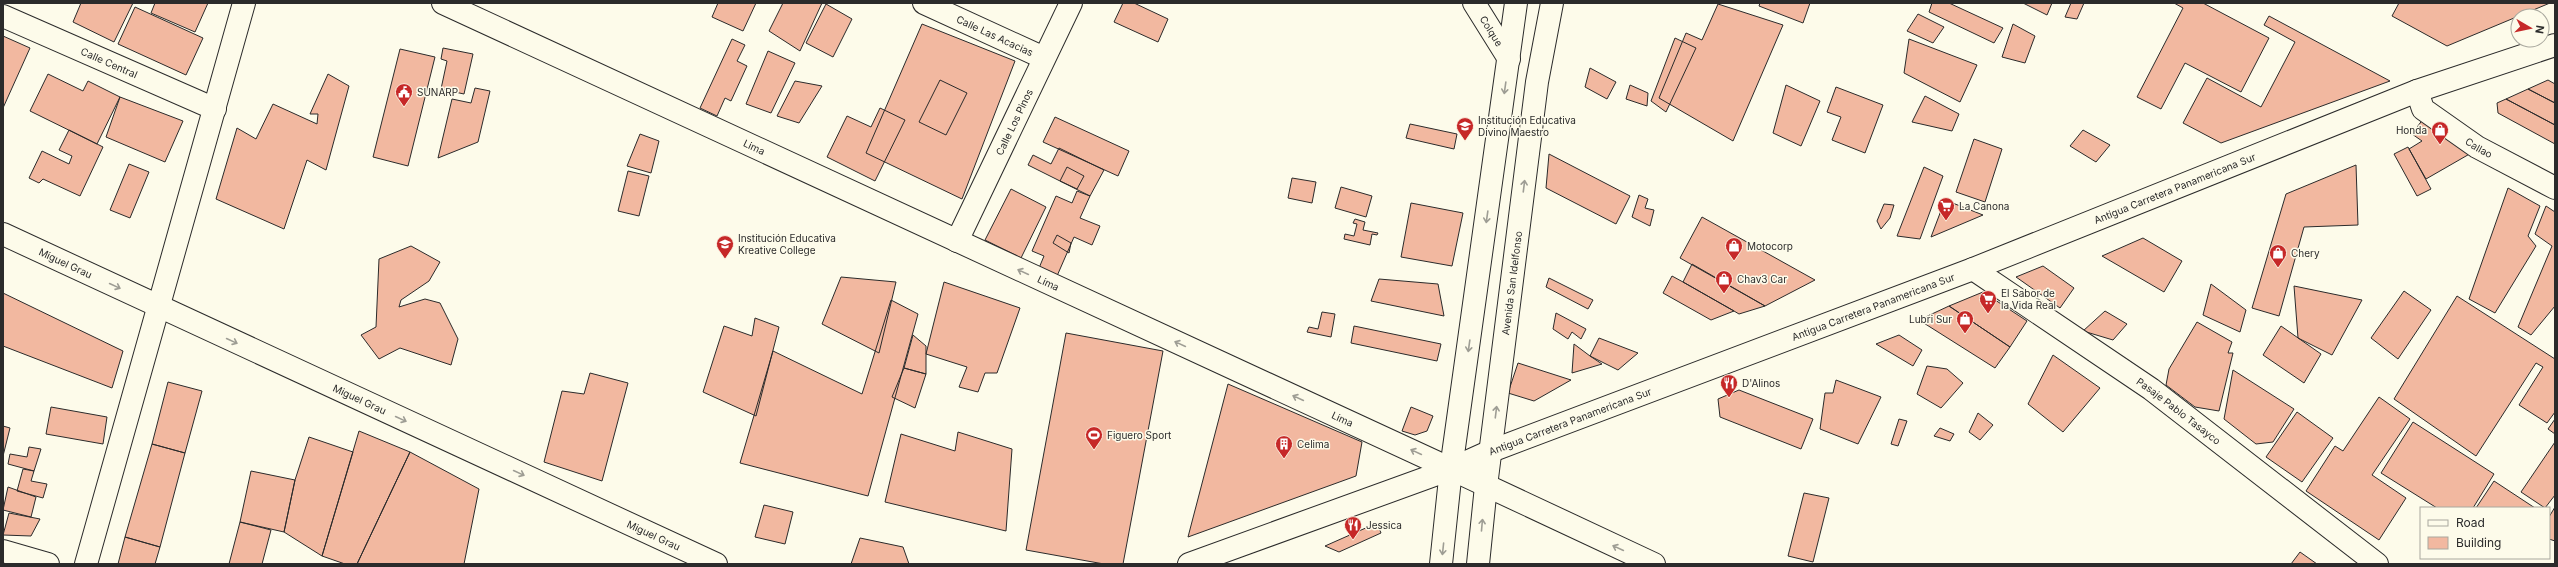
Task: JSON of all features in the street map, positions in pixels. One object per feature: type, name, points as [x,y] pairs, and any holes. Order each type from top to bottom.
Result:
[{"type":"main road","points":[[86,564],[244,3]]},
{"type":"main road","name":"Lima","points":[[443,3],[1654,564]]},
{"type":"main road","name":"Calle Las Acacias","points":[[924,3],[1044,58]]},
{"type":"main road","name":"Calle Los Pinos","points":[[957,241],[1071,3]]},
{"type":"main road","name":"Colque","points":[[1474,3],[1509,59]]},
{"type":"main road","points":[[1441,564],[1451,469],[1516,3]]},
{"type":"main road","name":"Avenida San Idelfonso","points":[[1478,564],[1486,486],[1537,82],[1552,3]]},
{"type":"main road","name":"Calle Central","points":[[3,16],[215,109]]},
{"type":"main road","name":"Antigua Carretera Panamericana Sur","points":[[1189,564],[1451,469],[1491,451],[1973,269],[2417,91],[2555,45]]},
{"type":"main road","name":"Callao","points":[[2417,91],[2423,109],[2477,147],[2555,188]]},
{"type":"main road","name":"Miguel Grau","points":[[3,234],[716,564]]},
{"type":"main road","name":"Pasaje Pablo Tasayco","points":[[1973,269],[2151,389],[2377,564]]},
{"type":"main road","points":[[3,551],[48,564]]},
{"type":"building","points":[[81,3],[133,3],[114,42],[73,22]]},
{"type":"building","points":[[155,3],[208,3],[195,32],[151,13]]},
{"type":"building","points":[[718,3],[756,3],[743,31],[712,17]]},
{"type":"building","points":[[783,3],[822,3],[800,51],[769,31]]},
{"type":"building","points":[[1123,3],[1134,3],[1168,19],[1158,42],[1114,22]]},
{"type":"building","points":[[1760,3],[1810,3],[1803,23],[1759,6]]},
{"type":"building","points":[[1932,3],[1949,3],[2003,28],[1994,43],[1929,12]]},
{"type":"building","points":[[2023,3],[2052,3],[2047,15]]},
{"type":"building","points":[[2071,3],[2084,3],[2077,19],[2065,17]]},
{"type":"building","points":[[2174,3],[2203,3],[2269,38],[2241,92],[2185,63],[2161,109],[2137,97],[2183,8]]},
{"type":"building","points":[[2399,3],[2550,3],[2538,8],[2510,8],[2510,20],[2447,46],[2392,16]]},
{"type":"building","points":[[826,4],[852,19],[833,57],[806,43]]},
{"type":"building","points":[[1718,4],[1783,25],[1733,141],[1659,98],[1686,33],[1702,40]]},
{"type":"building","points":[[135,7],[203,38],[186,75],[118,44]]},
{"type":"building","points":[[1918,14],[1944,27],[1933,43],[1907,31]]},
{"type":"building","points":[[2269,16],[2390,81],[2221,143],[2183,123],[2207,78],[2261,107],[2295,42],[2264,25]]},
{"type":"building","points":[[922,24],[1015,61],[962,199],[866,153]]},
{"type":"building","points":[[2013,24],[2035,36],[2025,63],[2002,57]]},
{"type":"building","points":[[3,36],[30,48],[3,108]]},
{"type":"building","points":[[1675,38],[1696,48],[1666,112],[1651,101]]},
{"type":"building","points":[[732,39],[745,45],[737,61],[747,66],[731,101],[725,98],[717,116],[700,108]]},
{"type":"building","points":[[1909,39],[1977,65],[1960,102],[1904,73]]},
{"type":"building","points":[[443,48],[473,54],[464,94],[441,89],[447,61],[441,59]]},
{"type":"building","name":"SUNARP","points":[[400,49],[435,57],[408,166],[373,157]]},
{"type":"building","points":[[768,51],[795,63],[771,113],[746,104]]},
{"type":"building","points":[[1590,68],[1616,82],[1607,99],[1585,87]]},
{"type":"building","points":[[48,74],[83,91],[88,81],[120,97],[97,144],[30,111]]},
{"type":"building","points":[[328,74],[349,86],[326,170],[307,160],[284,229],[216,199],[237,128],[256,139],[273,104],[317,124],[318,114],[310,114]]},
{"type":"building","points":[[940,80],[967,93],[946,135],[919,122]]},
{"type":"building","points":[[2548,80],[2555,84],[2555,103],[2528,89]]},
{"type":"building","points":[[795,81],[822,86],[799,123],[777,116]]},
{"type":"building","points":[[1630,85],[1648,93],[1647,106],[1626,99]]},
{"type":"building","points":[[1786,85],[1820,101],[1801,146],[1773,133]]},
{"type":"building","points":[[1836,87],[1883,105],[1865,153],[1832,140],[1841,117],[1827,112]]},
{"type":"building","points":[[475,88],[490,91],[478,142],[438,158],[452,99],[471,103]]},
{"type":"building","points":[[2528,89],[2555,103],[2555,125],[2506,99]]},
{"type":"building","points":[[1925,96],[1959,114],[1952,131],[1912,122]]},
{"type":"building","points":[[120,97],[183,121],[165,162],[106,137]]},
{"type":"building","points":[[2506,99],[2555,125],[2555,144],[2498,113],[2497,103]]},
{"type":"building","points":[[880,108],[905,120],[875,181],[827,157],[847,116],[871,127]]},
{"type":"building","name":"Honda","points":[[2426,115],[2473,152],[2426,179],[2409,149],[2422,141],[2412,134]]},
{"type":"building","points":[[1055,117],[1129,151],[1118,176],[1043,142]]},
{"type":"building","points":[[1410,124],[1457,134],[1454,149],[1406,138]]},
{"type":"building","points":[[69,130],[103,147],[80,196],[43,179],[39,183],[29,178],[42,151],[69,164],[72,156],[59,150]]},
{"type":"building","points":[[2083,130],[2110,145],[2096,162],[2070,146]]},
{"type":"building","points":[[640,134],[659,141],[651,173],[627,166]]},
{"type":"building","points":[[1974,139],[2002,149],[1985,202],[1956,192]]},
{"type":"building","points":[[2408,147],[2431,189],[2417,196],[2394,154]]},
{"type":"building","points":[[1059,148],[1104,170],[1090,196],[1028,165],[1033,155],[1051,164]]},
{"type":"building","points":[[1549,154],[1630,196],[1616,224],[1546,188]]},
{"type":"building","points":[[129,164],[149,172],[130,218],[110,210]]},
{"type":"building","name":"Chery","points":[[2356,165],[2358,225],[2304,227],[2279,316],[2252,308],[2286,194]]},
{"type":"building","points":[[1067,167],[1084,176],[1077,189],[1060,181]]},
{"type":"building","points":[[1924,167],[1943,176],[1920,239],[1897,236]]},
{"type":"building","points":[[628,171],[649,176],[639,216],[618,211]]},
{"type":"building","points":[[1292,178],[1316,182],[1312,203],[1288,198]]},
{"type":"building","points":[[1341,187],[1372,196],[1366,217],[1335,208]]},
{"type":"building","points":[[2508,188],[2540,206],[2528,236],[2536,246],[2495,313],[2469,299]]},
{"type":"building","points":[[1011,189],[1046,207],[1021,258],[985,240]]},
{"type":"building","points":[[1077,191],[1090,196],[1080,218],[1100,226],[1092,245],[1074,237],[1057,276],[1039,268],[1044,256],[1032,251],[1056,196],[1072,203]]},
{"type":"building","points":[[1639,195],[1648,199],[1645,208],[1654,210],[1650,226],[1632,217]]},
{"type":"building","points":[[1945,200],[1983,215],[1931,237]]},
{"type":"building","points":[[1411,203],[1463,213],[1452,266],[1401,257]]},
{"type":"building","points":[[1884,204],[1894,205],[1890,218],[1881,229],[1877,221]]},
{"type":"building","points":[[2546,206],[2555,212],[2555,306],[2531,335],[2518,327],[2552,246],[2535,234]]},
{"type":"building","name":"Motocorp","points":[[1702,217],[1815,280],[1765,306],[1680,258]]},
{"type":"building","points":[[1355,219],[1365,222],[1363,230],[1378,233],[1377,235],[1372,234],[1370,245],[1344,239],[1345,234],[1354,236],[1357,224],[1353,223]]},
{"type":"building","points":[[1057,235],[1071,243],[1069,253],[1053,243]]},
{"type":"building","points":[[2143,238],[2182,261],[2164,292],[2102,256]]},
{"type":"building","points":[[411,246],[440,262],[429,281],[401,300],[399,307],[425,299],[440,303],[458,339],[451,365],[400,348],[379,359],[361,335],[376,327],[379,259]]},
{"type":"building","name":"Chav3 Car","points":[[1692,264],[1765,306],[1739,314],[1683,282]]},
{"type":"building","points":[[2043,266],[2074,288],[2060,308],[2016,277]]},
{"type":"building","points":[[1672,276],[1734,311],[1711,320],[1663,293]]},
{"type":"building","points":[[841,277],[896,282],[879,353],[822,324]]},
{"type":"building","points":[[1549,278],[1593,300],[1588,309],[1546,287]]},
{"type":"building","points":[[1379,279],[1438,284],[1444,316],[1371,301]]},
{"type":"building","points":[[944,282],[1020,308],[997,373],[985,373],[978,392],[959,387],[967,367],[926,354]]},
{"type":"building","points":[[2211,284],[2246,310],[2240,332],[2203,315]]},
{"type":"building","points":[[2294,286],[2362,300],[2332,355],[2298,338]]},
{"type":"building","points":[[2404,291],[2431,310],[2398,359],[2371,338]]},
{"type":"building","name":"El Sabor de la Vida Real","points":[[1983,292],[2027,321],[2010,347],[1949,306]]},
{"type":"building","points":[[3,293],[123,351],[112,388],[3,346]]},
{"type":"building","points":[[2457,296],[2555,359],[2555,412],[2547,423],[2519,405],[2543,367],[2536,363],[2476,456],[2394,399]]},
{"type":"building","points":[[891,300],[918,314],[868,496],[740,463],[773,351],[862,394]]},
{"type":"building","name":"Lubri Sur","points":[[1949,306],[2010,347],[1995,368],[1919,320]]},
{"type":"building","points":[[2105,311],[2127,324],[2113,340],[2083,331]]},
{"type":"building","points":[[1322,312],[1335,314],[1331,337],[1307,332],[1309,327],[1318,329]]},
{"type":"building","points":[[1556,313],[1586,329],[1581,339],[1572,332],[1568,339],[1553,329]]},
{"type":"building","points":[[755,318],[779,327],[756,416],[703,392],[724,326],[752,336]]},
{"type":"building","points":[[2197,322],[2232,342],[2228,353],[2233,353],[2219,411],[2195,407],[2166,385],[2169,369]]},
{"type":"building","points":[[1354,326],[1441,344],[1437,361],[1351,343]]},
{"type":"building","points":[[2281,326],[2321,354],[2304,383],[2263,355]]},
{"type":"building","name":"Figuero Sport","points":[[1066,333],[1163,351],[1123,564],[1104,564],[1026,550]]},
{"type":"building","points":[[913,335],[926,346],[926,374],[904,368]]},
{"type":"building","points":[[1899,335],[1922,350],[1913,366],[1876,344]]},
{"type":"building","points":[[1599,338],[1638,353],[1618,370],[1590,356]]},
{"type":"building","points":[[1574,344],[1590,356],[1602,364],[1572,373]]},
{"type":"building","points":[[2053,355],[2100,388],[2063,432],[2028,404]]},
{"type":"building","points":[[1518,363],[1571,380],[1534,401],[1508,393]]},
{"type":"building","points":[[1927,366],[1947,369],[1963,383],[1941,408],[1917,394]]},
{"type":"building","points":[[904,368],[926,374],[915,408],[892,397]]},
{"type":"building","points":[[2233,370],[2294,409],[2273,442],[2256,444],[2224,419]]},
{"type":"building","points":[[590,373],[628,383],[602,481],[544,462],[562,391],[584,394]]},
{"type":"building","points":[[1836,380],[1881,397],[1858,444],[1820,429],[1825,393],[1833,393]]},
{"type":"building","points":[[168,382],[202,391],[185,453],[152,444]]},
{"type":"building","name":"Celima","points":[[1228,384],[1362,442],[1356,476],[1188,537]]},
{"type":"building","points":[[1739,390],[1813,419],[1801,449],[1720,417],[1718,399]]},
{"type":"building","points":[[2379,397],[2410,419],[2372,475],[2406,498],[2379,540],[2306,491],[2335,446],[2343,451]]},
{"type":"building","points":[[51,407],[107,417],[103,444],[46,434]]},
{"type":"building","points":[[1411,407],[1433,416],[1427,431],[1415,435],[1402,431]]},
{"type":"building","points":[[2297,412],[2333,438],[2302,482],[2266,457]]},
{"type":"building","points":[[1978,413],[1993,425],[1980,440],[1969,432]]},
{"type":"building","points":[[1899,419],[1907,421],[1898,446],[1891,444]]},
{"type":"building","points":[[2555,419],[2555,434],[2548,429]]},
{"type":"building","points":[[2413,422],[2494,474],[2474,507],[2435,507],[2381,473]]},
{"type":"building","points":[[3,426],[10,428],[3,456]]},
{"type":"building","points":[[1940,428],[1954,434],[1950,441],[1934,436]]},
{"type":"building","points":[[359,431],[410,452],[357,564],[345,564],[322,556]]},
{"type":"building","points":[[958,432],[1012,449],[1006,531],[885,502],[901,434],[955,451]]},
{"type":"building","points":[[309,437],[353,452],[322,556],[284,532],[295,480]]},
{"type":"building","points":[[2555,442],[2555,495],[2546,507],[2544,507],[2521,492]]},
{"type":"building","points":[[152,444],[185,453],[160,547],[125,537]]},
{"type":"building","points":[[29,447],[41,449],[34,471],[8,464],[10,454],[27,457]]},
{"type":"building","points":[[410,452],[479,489],[464,564],[357,564]]},
{"type":"building","points":[[23,469],[34,471],[31,481],[47,484],[43,498],[17,491]]},
{"type":"building","points":[[251,471],[295,480],[284,532],[240,522]]},
{"type":"building","points":[[2494,481],[2533,507],[2477,507]]},
{"type":"building","points":[[8,487],[36,497],[31,517],[3,510]]},
{"type":"building","points":[[1804,493],[1829,498],[1813,562],[1788,556]]},
{"type":"building","points":[[764,505],[793,512],[785,544],[755,537]]},
{"type":"building","points":[[2555,507],[2555,541],[2550,539],[2550,515]]},
{"type":"building","points":[[9,513],[40,519],[31,536],[3,535]]},
{"type":"building","points":[[240,522],[271,530],[262,564],[229,564]]},
{"type":"building","name":"Jessica","points":[[1377,523],[1381,533],[1339,552],[1325,546]]},
{"type":"building","points":[[125,537],[160,547],[155,564],[118,564]]},
{"type":"building","points":[[860,538],[903,547],[909,564],[851,564]]},
{"type":"building","points":[[2300,552],[2317,564],[2291,564]]},
{"type":"place","name":"SUNARP","points":[[404,107]]},
{"type":"place","name":"Institución Educativa Divino Maestro","points":[[1465,141]]},
{"type":"place","name":"Honda","points":[[2440,145]]},
{"type":"place","name":"La Canona","points":[[1946,221]]},
{"type":"place","name":"Institución Educativa Kreative College","points":[[725,259]]},
{"type":"place","name":"Motocorp","points":[[1734,261]]},
{"type":"place","name":"Chery","points":[[2278,268]]},
{"type":"place","name":"Chav3 Car","points":[[1724,294]]},
{"type":"place","name":"El Sabor de la Vida Real","points":[[1988,314]]},
{"type":"place","name":"Lubri Sur","points":[[1965,334]]},
{"type":"place","name":"D'Alinos","points":[[1729,398]]},
{"type":"place","name":"Figuero Sport","points":[[1094,450]]},
{"type":"place","name":"Celima","points":[[1284,459]]},
{"type":"place","name":"Jessica","points":[[1353,540]]}]
